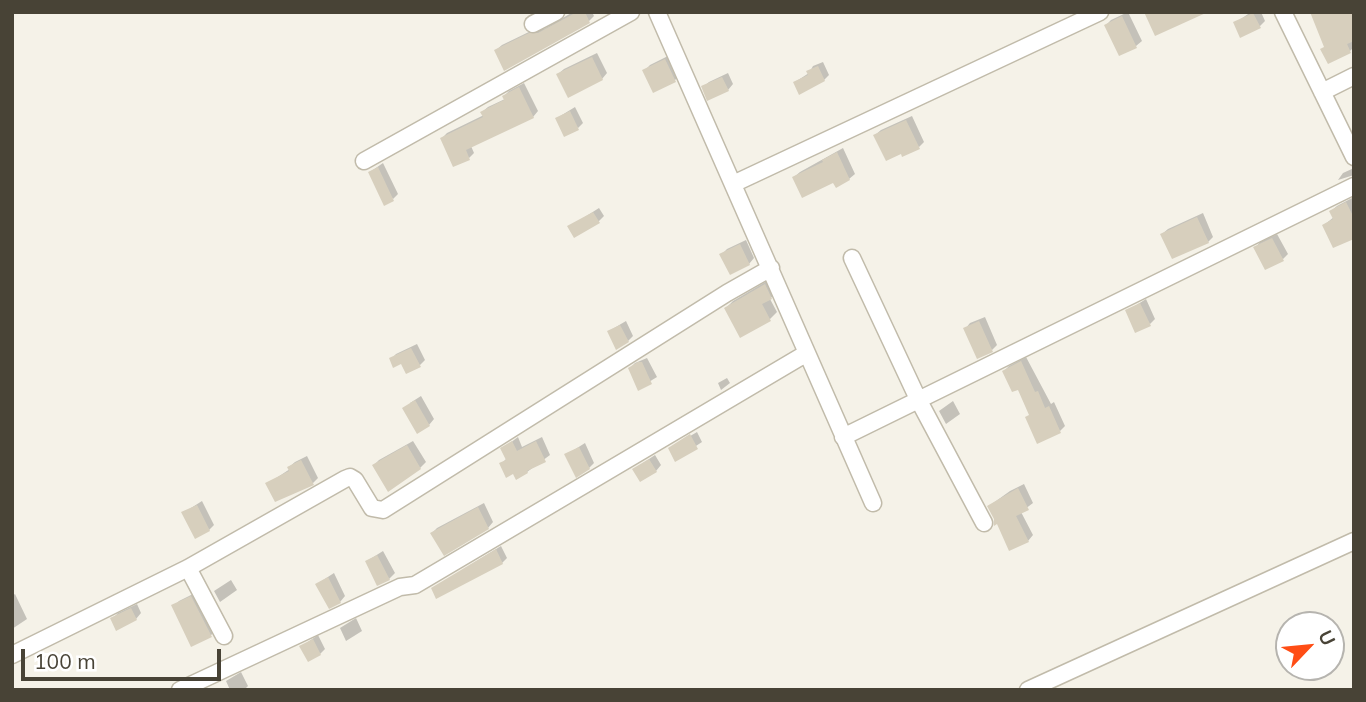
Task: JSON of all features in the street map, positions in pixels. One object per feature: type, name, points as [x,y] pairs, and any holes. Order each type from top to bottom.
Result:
[{"type":"street","points":[[533,24],[556,12]]},
{"type":"street","points":[[364,161],[631,12]]},
{"type":"street","points":[[657,12],[873,503]]},
{"type":"street","points":[[733,184],[1100,12]]},
{"type":"street","points":[[1283,12],[1354,157]]},
{"type":"street","points":[[1322,92],[1354,75]]},
{"type":"street","points":[[843,437],[1354,186]]},
{"type":"street","points":[[852,258],[918,399],[984,523]]},
{"type":"street","points":[[12,655],[188,568],[350,477],[355,480],[372,508],[383,510],[771,268]]},
{"type":"street","points":[[180,690],[400,587],[415,585],[807,353]]},
{"type":"street","points":[[1028,690],[1354,541]]},
{"type":"street","points":[[188,568],[224,636]]},
{"type":"building","points":[[577,12],[585,12],[590,23],[504,71],[494,50],[529,33],[538,33]]},
{"type":"building","points":[[1144,12],[1208,12],[1155,36]]},
{"type":"building","points":[[1310,12],[1354,12],[1354,41],[1347,44],[1351,53],[1328,64],[1320,49],[1324,47]]},
{"type":"building","points":[[1253,13],[1261,28],[1240,38],[1233,22]]},
{"type":"building","points":[[1122,16],[1137,48],[1119,56],[1104,25]]},
{"type":"building","points":[[592,57],[603,80],[568,98],[556,74]]},
{"type":"building","points":[[665,59],[676,82],[653,93],[642,70]]},
{"type":"building","points":[[818,66],[825,81],[799,95],[793,82],[808,75],[806,71]]},
{"type":"building","points":[[722,77],[729,91],[707,101],[701,86]]},
{"type":"building","points":[[519,87],[534,118],[466,150],[470,160],[453,167],[440,138],[483,117],[480,112],[504,100],[502,96]]},
{"type":"building","points":[[570,111],[579,130],[564,137],[555,118]]},
{"type":"building","points":[[906,120],[920,149],[886,161],[873,135]]},
{"type":"building","points":[[837,152],[850,180],[836,188],[833,183],[802,198],[792,177]]},
{"type":"building","points":[[378,167],[394,201],[384,206],[368,172]]},
{"type":"building","points":[[1346,202],[1354,218],[1354,239],[1333,248],[1322,225],[1333,219],[1329,211]]},
{"type":"building","points":[[593,212],[600,223],[574,238],[567,226]]},
{"type":"building","points":[[1197,217],[1209,243],[1172,259],[1160,234]]},
{"type":"building","points":[[1272,238],[1284,261],[1265,270],[1253,247]]},
{"type":"building","points":[[740,244],[750,265],[730,275],[719,254]]},
{"type":"building","points":[[765,284],[772,299],[762,304],[771,321],[740,338],[724,308]]},
{"type":"building","points":[[1140,303],[1151,326],[1135,333],[1125,310]]},
{"type":"building","points":[[979,321],[993,352],[977,359],[963,328]]},
{"type":"building","points":[[620,325],[629,342],[616,350],[607,331]]},
{"type":"building","points":[[411,348],[421,367],[406,374],[401,364],[393,368],[389,358]]},
{"type":"building","points":[[1021,361],[1035,392],[1038,391],[1045,408],[1049,406],[1061,433],[1037,444],[1025,417],[1029,415],[1018,390],[1012,392],[1002,371]]},
{"type":"building","points":[[642,362],[652,384],[638,391],[628,368]]},
{"type":"building","points":[[415,400],[430,426],[417,434],[402,408]]},
{"type":"building","points":[[690,434],[698,449],[675,462],[668,448]]},
{"type":"building","points":[[512,441],[517,451],[536,441],[546,462],[516,480],[513,474],[506,478],[499,463],[506,460],[500,448]]},
{"type":"building","points":[[407,445],[421,469],[388,492],[372,465]]},
{"type":"building","points":[[579,447],[590,469],[576,478],[564,454]]},
{"type":"building","points":[[649,459],[657,472],[640,482],[632,469]]},
{"type":"building","points":[[301,460],[314,485],[275,502],[265,483],[289,471],[287,467]]},
{"type":"building","points":[[1018,488],[1029,510],[1016,516],[1029,542],[1009,551],[997,524],[994,526],[994,519],[987,506]]},
{"type":"building","points":[[197,505],[210,531],[195,539],[181,512]]},
{"type":"building","points":[[478,507],[489,529],[444,556],[430,533]]},
{"type":"building","points":[[496,549],[503,564],[436,599],[431,588]]},
{"type":"building","points":[[377,555],[390,580],[377,586],[365,561]]},
{"type":"building","points":[[328,577],[341,603],[329,609],[315,584]]},
{"type":"building","points":[[191,596],[212,637],[191,647],[171,605]]},
{"type":"building","points":[[131,608],[137,620],[116,631],[110,618]]},
{"type":"building","points":[[313,639],[321,655],[308,662],[299,646]]}]
